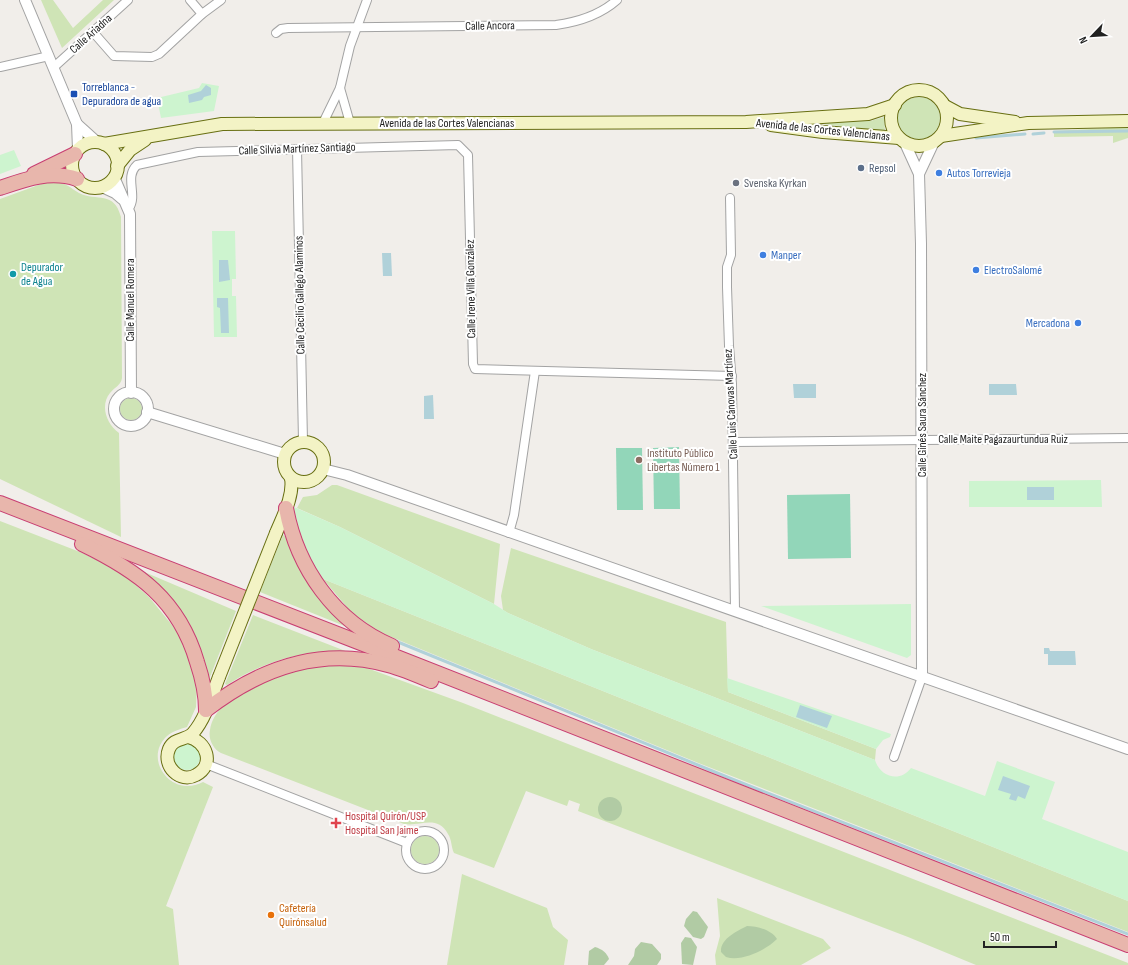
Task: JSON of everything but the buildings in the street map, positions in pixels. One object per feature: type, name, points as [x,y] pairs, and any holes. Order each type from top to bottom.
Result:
[{"type":"highway","points":[[0,188],[28,178],[76,151]]},
{"type":"highway","points":[[28,178],[55,175],[77,180]]},
{"type":"highway","points":[[288,502],[289,527],[304,564],[317,585],[343,615],[363,631],[385,644],[631,747],[656,760]]},
{"type":"highway","points":[[0,503],[389,654],[1128,945]]},
{"type":"highway","points":[[0,509],[107,556],[129,568],[148,584],[175,613],[192,645],[202,677],[206,710]]},
{"type":"highway","points":[[206,710],[233,689],[262,673],[307,661],[328,658],[357,659],[388,665],[630,753],[656,760]]},
{"type":"main road","points":[[938,139],[946,127],[947,116],[940,99],[932,93],[916,90],[900,98],[895,105],[891,119],[895,132],[902,140],[916,146],[925,146],[938,139],[1028,123]]},
{"type":"main road","name":"Avenida de las Cortes Valencianas","points":[[101,143],[149,138],[216,125],[323,123],[746,122],[868,114],[895,105]]},
{"type":"main road","points":[[944,106],[960,114],[1028,123],[1128,121]]},
{"type":"main road","name":"Avenida de las Cortes Valencianas","points":[[746,122],[902,140]]},
{"type":"main road","name":"Avenida de las Cortes Valencianas","points":[[116,171],[130,150],[149,138]]},
{"type":"main road","points":[[87,143],[101,143],[112,151],[116,171],[102,187],[91,188],[77,180],[72,170],[76,151],[87,143]]},
{"type":"main road","points":[[198,726],[202,743],[207,753],[206,764],[203,770],[194,776],[182,777],[172,771],[167,760],[169,748],[177,740],[188,737],[198,726],[206,710],[288,502],[292,488],[291,478],[284,467],[285,454],[292,445],[303,441],[315,445],[320,450],[324,462],[323,469],[315,479],[303,482],[291,478]]},
{"type":"main road","points":[[288,502],[303,482]]},
{"type":"main road","points":[[188,737],[202,743]]},
{"type":"street","points":[[25,0],[77,124],[76,151]]},
{"type":"street","name":"Calle Ariadna","points":[[54,67],[128,0]]},
{"type":"street","points":[[190,0],[202,14]]},
{"type":"street","points":[[93,32],[114,56],[152,57],[160,54],[202,14],[221,0]]},
{"type":"street","points":[[323,123],[340,88],[356,29],[368,0]]},
{"type":"street","name":"Calle Ancora","points":[[276,33],[281,29],[288,28],[356,29],[556,25],[586,18],[602,11],[617,0]]},
{"type":"street","points":[[0,67],[49,56]]},
{"type":"street","points":[[340,88],[350,123]]},
{"type":"street","points":[[77,124],[101,143]]},
{"type":"street","points":[[919,174],[938,139]]},
{"type":"street","points":[[902,140],[919,174]]},
{"type":"street","name":"Calle Silvia Martínez Santiago","points":[[129,208],[132,202],[132,171],[142,163],[198,152],[458,145],[463,150]]},
{"type":"street","name":"Calle Cecilio Gallego Alaminos","points":[[297,149],[303,441]]},
{"type":"street","name":"Calle Irene Villa González","points":[[463,150],[468,155],[473,366],[479,370],[535,372]]},
{"type":"street","points":[[116,171],[122,199]]},
{"type":"street","name":"Calle Ginés Saura Sánchez","points":[[919,174],[922,440],[922,677]]},
{"type":"street","points":[[102,187],[115,193],[129,208]]},
{"type":"street","name":"Calle Luis Cánovas Martínez","points":[[730,198],[730,255],[727,266],[726,287],[728,346],[732,376],[734,442],[735,610]]},
{"type":"street","name":"Calle Manuel Romera","points":[[129,208],[131,393]]},
{"type":"street","points":[[509,533],[514,515],[535,372],[732,376]]},
{"type":"street","points":[[136,393],[144,398],[148,407],[147,412],[143,421],[134,426],[128,426],[119,421],[114,411],[117,400],[125,394],[136,393]]},
{"type":"street","points":[[147,412],[285,454]]},
{"type":"street","name":"Calle Maite Pagazaurtundua Ruiz","points":[[734,442],[1128,438]]},
{"type":"street","points":[[323,469],[346,475],[509,533],[735,610],[1128,749]]},
{"type":"street","points":[[894,757],[922,677]]},
{"type":"street","points":[[206,764],[407,843]]},
{"type":"street","points":[[417,832],[432,832],[443,842],[445,852],[437,866],[422,870],[412,865],[406,856],[407,843],[417,832]]},
{"type":"green space","points":[[41,0],[53,0],[73,28],[103,0],[114,0],[62,48]]},
{"type":"green space","points":[[202,83],[219,86],[214,111],[161,118],[157,98],[199,88]]},
{"type":"green space","points":[[915,97],[923,97],[931,100],[937,106],[940,118],[937,130],[931,136],[923,139],[915,139],[907,136],[901,130],[898,122],[898,114],[901,106],[907,100]]},
{"type":"green space","points":[[884,117],[885,131],[822,124],[822,121],[870,121]]},
{"type":"green space","points":[[1128,127],[1128,138],[1113,143],[1113,136],[1054,137],[1054,131]]},
{"type":"green space","points":[[14,150],[21,166],[0,174],[0,155]]},
{"type":"green space","points":[[54,182],[65,184],[86,196],[109,200],[114,203],[121,217],[122,378],[107,398],[105,409],[108,420],[114,429],[119,433],[121,537],[0,479],[0,199],[44,183]]},
{"type":"green space","points":[[212,231],[235,231],[236,279],[232,279],[232,296],[236,296],[237,337],[214,337]]},
{"type":"green space","points":[[127,398],[135,398],[142,405],[142,413],[135,420],[127,420],[120,413],[120,405]]},
{"type":"green space","points":[[679,447],[680,509],[654,509],[653,448]]},
{"type":"green space","points":[[616,448],[642,448],[643,510],[617,510]]},
{"type":"green space","points":[[1101,480],[1102,507],[969,507],[969,481]]},
{"type":"green space","points":[[332,485],[337,485],[500,544],[494,604],[340,527],[297,508],[303,497],[317,495]]},
{"type":"green space","points":[[850,494],[851,558],[788,559],[787,495]]},
{"type":"green space","points":[[294,507],[340,527],[494,604],[508,613],[591,649],[875,760],[881,771],[891,776],[896,777],[906,773],[911,768],[985,796],[997,761],[1055,782],[1042,819],[1128,852],[1128,901],[323,579],[320,580],[299,534],[294,515]]},
{"type":"green space","points":[[0,521],[80,552],[120,571],[149,597],[176,630],[184,643],[197,683],[196,707],[187,727],[169,734],[160,745],[158,755],[159,765],[164,774],[171,781],[181,785],[192,786],[203,782],[213,787],[166,906],[173,909],[179,965],[0,965]]},
{"type":"green space","points":[[283,535],[286,537],[335,615],[347,627],[260,592]]},
{"type":"green space","points":[[511,548],[726,622],[728,692],[876,749],[875,760],[591,649],[508,613],[503,610],[501,596]]},
{"type":"green space","points":[[142,571],[236,611],[208,682],[141,572]]},
{"type":"green space","points":[[323,579],[1128,901],[1128,932],[696,762],[379,632],[351,612]]},
{"type":"green space","points":[[911,604],[911,655],[907,658],[761,606]]},
{"type":"green space","points":[[253,615],[348,652],[315,653],[284,659],[255,669],[227,685],[225,684]]},
{"type":"green space","points":[[331,665],[364,667],[463,703],[1128,963],[1128,965],[976,965],[908,937],[578,811],[580,804],[569,800],[567,806],[526,791],[494,868],[454,853],[449,836],[444,828],[439,824],[404,824],[221,753],[213,746],[210,740],[210,730],[215,715],[227,703],[242,692],[279,676]]},
{"type":"green space","points":[[727,678],[891,734],[890,737],[883,740],[876,749],[728,692]]},
{"type":"green space","points":[[187,744],[196,748],[200,757],[196,766],[187,770],[178,766],[174,757],[178,748]]},
{"type":"green space","points":[[605,797],[615,797],[622,804],[622,814],[615,821],[605,821],[598,814],[598,804]]},
{"type":"green space","points":[[425,836],[435,840],[439,850],[435,860],[425,864],[415,860],[411,850],[415,840]]},
{"type":"green space","points":[[462,874],[547,908],[553,927],[568,940],[564,965],[447,965]]},
{"type":"green space","points":[[717,898],[823,939],[831,948],[801,965],[716,965],[715,955],[720,936]]},
{"type":"green space","points":[[693,911],[697,912],[708,927],[704,937],[701,939],[693,937],[684,926],[686,919]]},
{"type":"green space","points":[[747,926],[764,929],[772,933],[777,939],[767,947],[753,954],[739,958],[726,957],[721,952],[723,943],[730,936]]},
{"type":"green space","points":[[685,937],[691,938],[697,947],[693,965],[682,964],[681,943]]},
{"type":"green space","points":[[641,942],[652,944],[661,954],[661,959],[657,965],[628,965],[634,956],[635,949]]},
{"type":"green space","points":[[595,947],[604,952],[609,959],[604,965],[588,965],[589,951]]},
{"type":"water","points":[[206,85],[211,88],[211,95],[204,97],[202,100],[189,103],[188,95],[201,91]]},
{"type":"water","points":[[382,253],[391,253],[392,276],[383,276]]},
{"type":"water","points":[[219,260],[228,260],[230,280],[219,282]]},
{"type":"water","points":[[217,298],[228,298],[229,333],[221,333],[220,308],[217,307]]},
{"type":"water","points":[[793,384],[816,384],[816,398],[794,398]]},
{"type":"water","points":[[989,384],[1016,384],[1017,395],[989,395]]},
{"type":"water","points":[[433,395],[434,419],[424,419],[424,396]]},
{"type":"water","points":[[1027,487],[1054,487],[1054,500],[1027,500]]},
{"type":"water","points":[[1044,648],[1049,648],[1050,651],[1075,651],[1076,665],[1048,665],[1048,654],[1044,654]]},
{"type":"water","points":[[800,705],[832,716],[827,728],[796,717]]},
{"type":"water","points":[[1003,776],[1030,786],[1025,799],[1018,796],[1016,801],[1009,799],[1011,794],[998,790]]},
{"type":"waterway","points":[[1054,132],[1128,131]]},
{"type":"waterway","points":[[1033,134],[1044,133]]},
{"type":"waterway","points":[[976,138],[1025,134]]},
{"type":"waterway","points":[[393,640],[732,779],[1128,934]]},
{"type":"place","name":"Torreblanca - Depuradora de agua","points":[[74,94]]},
{"type":"place","name":"Repsol","points":[[861,168]]},
{"type":"place","name":"Autos Torrevieja","points":[[939,173]]},
{"type":"place","name":"Svenska Kyrkan","points":[[736,183]]},
{"type":"place","name":"Manper","points":[[763,255]]},
{"type":"place","name":"ElectroSalomé","points":[[976,270]]},
{"type":"place","name":"Depurador de Agua","points":[[13,274]]},
{"type":"place","name":"Mercadona","points":[[1078,323]]},
{"type":"place","name":"Instituto Público Libertas Número 1","points":[[639,460]]},
{"type":"place","name":"Hospital Quirón/USP Hospital San Jaime","points":[[336,823]]},
{"type":"place","name":"Cafetería Quirónsalud","points":[[271,915]]}]
